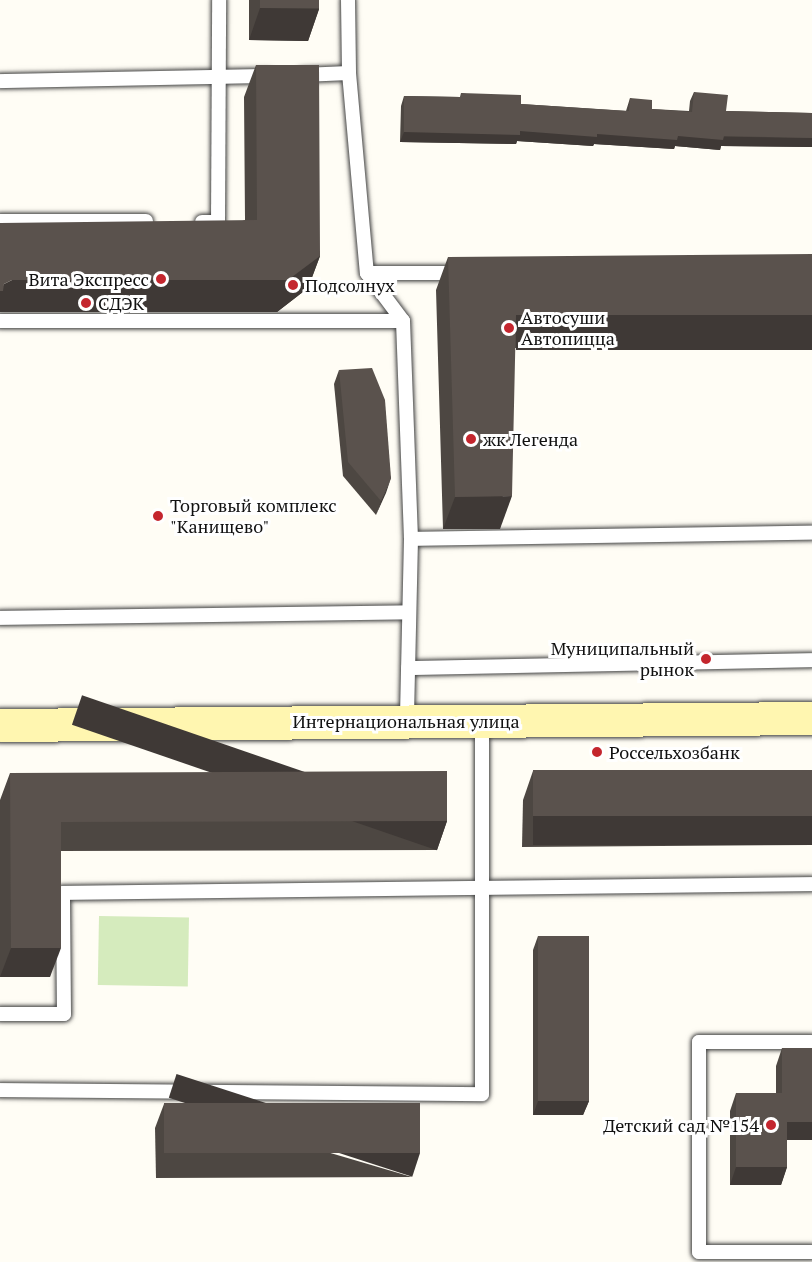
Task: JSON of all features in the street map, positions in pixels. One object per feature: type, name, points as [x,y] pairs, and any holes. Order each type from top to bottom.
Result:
[{"type":"main road","name":"Интернациональная улица","points":[[0,724],[812,718]]},
{"type":"lane","points":[[184,222],[218,222],[216,77],[219,0]]},
{"type":"lane","points":[[348,0],[349,73],[367,273],[404,321],[411,538],[407,720]]},
{"type":"lane","points":[[0,81],[349,73]]},
{"type":"lane","points":[[0,221],[161,221]]},
{"type":"lane","points":[[367,273],[472,273]]},
{"type":"lane","points":[[0,321],[404,321]]},
{"type":"lane","points":[[411,538],[812,533]]},
{"type":"lane","points":[[0,618],[408,612]]},
{"type":"lane","points":[[408,668],[812,660]]},
{"type":"lane","points":[[0,1090],[482,1094],[482,720]]},
{"type":"lane","points":[[0,1014],[64,1014],[63,893],[812,884]]},
{"type":"lane","points":[[812,1042],[699,1042],[699,1252],[812,1252]]},
{"type":"green space","points":[[99,916],[189,918],[188,987],[98,985]]},
{"type":"building","points":[[260,0],[319,0],[319,8],[260,8]]},
{"type":"building","points":[[256,65],[319,65],[320,256],[288,280],[12,280],[4,284],[3,291],[0,291],[0,223],[257,220]]},
{"type":"building","points":[[694,92],[728,95],[726,111],[812,113],[812,138],[724,136],[723,140],[678,136],[677,140],[520,131],[520,135],[404,132],[404,96],[461,97],[461,93],[521,95],[521,104],[629,111],[630,98],[652,100],[652,109],[692,112]]},
{"type":"building","points":[[812,254],[812,315],[516,315],[512,496],[455,497],[448,257]]},
{"type":"building","points":[[372,368],[385,400],[391,478],[381,501],[348,462],[339,370]]},
{"type":"building","points":[[533,770],[812,770],[812,816],[533,816]]},
{"type":"building","points":[[447,771],[447,821],[61,822],[61,948],[11,948],[10,773]]},
{"type":"building","points":[[538,936],[589,936],[589,1101],[538,1101]]},
{"type":"building","name":"Детский сад №154","points":[[782,1048],[812,1048],[812,1122],[787,1122],[787,1167],[736,1167],[736,1093],[782,1093]]},
{"type":"building","points":[[164,1103],[420,1103],[420,1153],[164,1153]]},
{"type":"place","name":"Вита Экспресс","points":[[161,279]]},
{"type":"place","name":"Подсолнух","points":[[293,285]]},
{"type":"place","name":"СДЭК","points":[[86,303]]},
{"type":"place","name":"Автосуши Автопицца","points":[[509,328]]},
{"type":"place","name":"жк Легенда","points":[[471,439]]},
{"type":"place","name":"Торговый комплекс \"Канищево\"","points":[[158,516]]},
{"type":"place","name":"Муниципальный рынок","points":[[706,659]]},
{"type":"place","name":"Россельхозбанк","points":[[597,752]]},
{"type":"place","name":"Детский сад №154","points":[[771,1125]]}]
